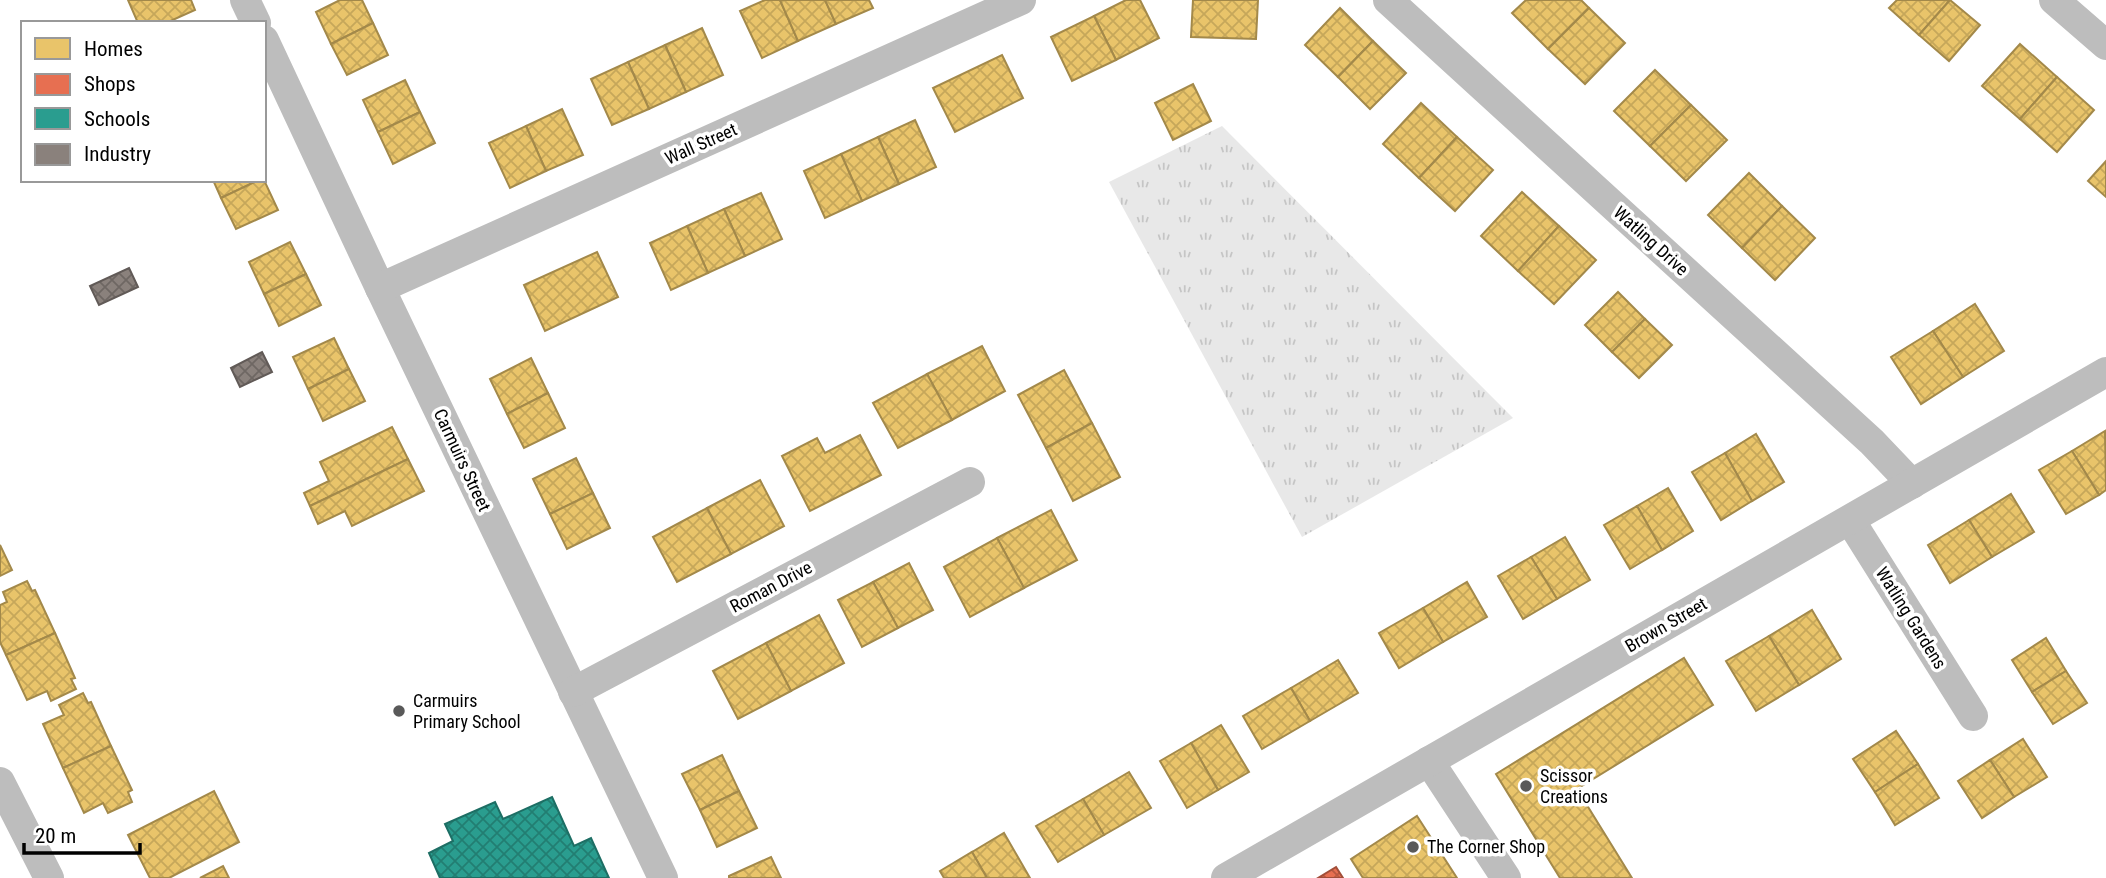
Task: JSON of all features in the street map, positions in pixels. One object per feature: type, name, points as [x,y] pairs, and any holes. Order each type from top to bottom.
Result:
[{"type":"street","points":[[245,0],[255,21]]},
{"type":"street","name":"Wall Street","points":[[380,288],[1021,0]]},
{"type":"street","name":"Watling Drive","points":[[1388,0],[1872,442],[1912,484]]},
{"type":"street","points":[[2054,0],[2106,45]]},
{"type":"street","name":"Carmuirs Street","points":[[266,44],[663,878]]},
{"type":"street","name":"Brown Street","points":[[1226,878],[2106,372]]},
{"type":"street","name":"Roman Drive","points":[[573,692],[970,482]]},
{"type":"street","name":"Watling Gardens","points":[[1850,520],[1973,716]]},
{"type":"street","points":[[1429,761],[1506,878]]},
{"type":"street","points":[[0,782],[49,878]]},
{"type":"green space","points":[[1222,126],[1513,418],[1302,537],[1109,182]]},
{"type":"building: Homes","points":[[128,0],[191,0],[195,10],[170,21],[137,21]]},
{"type":"building: Homes","points":[[340,0],[362,0],[373,23],[331,44],[316,12]]},
{"type":"building: Homes","points":[[765,0],[780,0],[798,41],[762,58],[740,11]]},
{"type":"building: Homes","points":[[780,0],[825,0],[836,24],[798,41]]},
{"type":"building: Homes","points":[[825,0],[869,0],[873,8],[836,24]]},
{"type":"building: Homes","points":[[1126,0],[1140,0],[1159,38],[1116,60],[1094,16]]},
{"type":"building: Homes","points":[[1193,0],[1258,0],[1256,39],[1191,37]]},
{"type":"building: Homes","points":[[1526,0],[1581,0],[1589,8],[1548,49],[1512,13]]},
{"type":"building: Homes","points":[[1897,0],[1950,0],[1919,35],[1889,8]]},
{"type":"building: Homes","points":[[1950,0],[1980,25],[1949,61],[1919,35]]},
{"type":"building: Homes","points":[[1340,8],[1373,41],[1338,77],[1305,45]]},
{"type":"building: Homes","points":[[1589,8],[1625,43],[1585,84],[1548,49]]},
{"type":"building: Homes","points":[[1094,16],[1116,60],[1072,81],[1051,37]]},
{"type":"building: Homes","points":[[373,23],[388,55],[347,75],[331,44]]},
{"type":"building: Homes","points":[[702,28],[723,75],[686,92],[665,45]]},
{"type":"building: Homes","points":[[1373,41],[1406,73],[1370,109],[1338,77]]},
{"type":"building: Homes","points":[[2020,44],[2057,77],[2020,119],[1982,86]]},
{"type":"building: Homes","points":[[665,45],[686,92],[649,109],[628,62]]},
{"type":"building: Homes","points":[[1002,55],[1023,98],[955,132],[933,88]]},
{"type":"building: Homes","points":[[628,62],[649,109],[612,125],[591,79]]},
{"type":"building: Homes","points":[[1655,70],[1691,105],[1650,146],[1614,111]]},
{"type":"building: Homes","points":[[2057,77],[2094,110],[2057,152],[2020,119]]},
{"type":"building: Homes","points":[[405,80],[420,112],[378,132],[363,100]]},
{"type":"building: Homes","points":[[1193,84],[1211,121],[1173,140],[1155,103]]},
{"type":"building: Homes","points":[[1421,103],[1457,137],[1419,178],[1383,144]]},
{"type":"building: Homes","points":[[1691,105],[1727,140],[1686,181],[1650,146]]},
{"type":"building: Homes","points":[[562,109],[583,155],[546,171],[526,126]]},
{"type":"building: Homes","points":[[420,112],[435,143],[393,164],[378,132]]},
{"type":"building: Homes","points":[[915,120],[936,167],[899,184],[878,137]]},
{"type":"building: Homes","points":[[526,126],[546,171],[510,188],[489,143]]},
{"type":"building: Homes","points":[[878,137],[899,184],[862,201],[841,154]]},
{"type":"building: Homes","points":[[1457,137],[1493,170],[1455,211],[1419,178]]},
{"type":"building: Homes","points":[[841,154],[862,201],[825,218],[804,171]]},
{"type":"building: Homes","points":[[2106,161],[2106,197],[2088,181]]},
{"type":"building: Homes","points":[[1749,173],[1782,206],[1742,248],[1708,215]]},
{"type":"building: Homes","points":[[214,182],[255,182],[221,198]]},
{"type":"building: Homes","points":[[255,182],[265,182],[278,210],[236,229],[221,198]]},
{"type":"building: Homes","points":[[1522,192],[1559,226],[1518,271],[1481,236]]},
{"type":"building: Homes","points":[[761,193],[782,239],[745,256],[724,209]]},
{"type":"building: Homes","points":[[1782,206],[1815,238],[1775,280],[1742,248]]},
{"type":"building: Homes","points":[[724,209],[745,256],[708,273],[687,226]]},
{"type":"building: Homes","points":[[687,226],[708,273],[671,290],[650,243]]},
{"type":"building: Homes","points":[[1559,226],[1596,260],[1554,304],[1518,271]]},
{"type":"building: Homes","points":[[290,242],[306,274],[264,294],[249,262]]},
{"type":"building: Homes","points":[[597,252],[618,297],[545,331],[524,285]]},
{"type":"building: Homes","points":[[306,274],[321,305],[279,326],[264,294]]},
{"type":"building: Homes","points":[[1618,292],[1645,319],[1612,352],[1585,325]]},
{"type":"building: Homes","points":[[1975,304],[2004,351],[1963,377],[1933,331]]},
{"type":"building: Homes","points":[[1645,319],[1672,345],[1639,378],[1612,352]]},
{"type":"building: Homes","points":[[1933,331],[1963,377],[1921,404],[1891,357]]},
{"type":"building: Homes","points":[[334,338],[349,369],[308,389],[293,357]]},
{"type":"building: Homes","points":[[982,346],[1005,391],[952,420],[927,374]]},
{"type":"building: Homes","points":[[531,358],[548,393],[507,414],[490,379]]},
{"type":"building: Homes","points":[[349,369],[365,401],[323,421],[308,389]]},
{"type":"building: Homes","points":[[1064,370],[1092,423],[1046,448],[1018,395]]},
{"type":"building: Homes","points":[[927,374],[952,420],[898,448],[873,403]]},
{"type":"building: Homes","points":[[548,393],[565,428],[524,448],[507,414]]},
{"type":"building: Homes","points":[[1092,423],[1120,477],[1073,501],[1046,448]]},
{"type":"building: Homes","points":[[392,427],[408,459],[310,506],[304,493],[329,481],[320,462]]},
{"type":"building: Homes","points":[[2105,431],[2106,490],[2099,495],[2072,451]]},
{"type":"building: Homes","points":[[1756,434],[1784,482],[1752,501],[1725,453]]},
{"type":"building: Homes","points":[[860,435],[881,475],[810,511],[782,456],[817,438],[825,453]]},
{"type":"building: Homes","points":[[2072,451],[2099,495],[2066,514],[2039,470]]},
{"type":"building: Homes","points":[[1725,453],[1752,501],[1721,520],[1692,472]]},
{"type":"building: Homes","points":[[576,458],[593,493],[550,514],[533,479]]},
{"type":"building: Homes","points":[[408,459],[424,491],[352,526],[345,511],[318,524],[310,506]]},
{"type":"building: Homes","points":[[760,480],[784,526],[731,554],[707,508]]},
{"type":"building: Homes","points":[[1668,488],[1693,531],[1662,550],[1637,506]]},
{"type":"building: Homes","points":[[593,493],[610,528],[567,549],[550,514]]},
{"type":"building: Homes","points":[[2011,494],[2034,532],[1992,557],[1969,520]]},
{"type":"building: Homes","points":[[1637,506],[1662,550],[1630,569],[1604,525]]},
{"type":"building: Homes","points":[[707,508],[731,554],[677,582],[653,537]]},
{"type":"building: Homes","points":[[1051,510],[1077,560],[1024,588],[997,538]]},
{"type":"building: Homes","points":[[1969,520],[1992,557],[1950,583],[1928,545]]},
{"type":"building: Homes","points":[[1565,537],[1590,580],[1557,599],[1531,557]]},
{"type":"building: Homes","points":[[997,538],[1024,588],[970,617],[944,567]]},
{"type":"building: Homes","points":[[0,545],[12,570],[0,576]]},
{"type":"building: Homes","points":[[1531,557],[1557,599],[1523,619],[1498,576]]},
{"type":"building: Homes","points":[[909,563],[933,610],[898,628],[873,582]]},
{"type":"building: Homes","points":[[27,581],[32,591],[35,590],[55,633],[6,655],[0,642],[0,605],[7,602],[3,592]]},
{"type":"building: Homes","points":[[873,582],[898,628],[862,647],[838,600]]},
{"type":"building: Homes","points":[[1467,582],[1487,617],[1443,642],[1423,608]]},
{"type":"building: Homes","points":[[1423,608],[1443,642],[1399,668],[1379,633]]},
{"type":"building: Homes","points":[[1812,610],[1841,659],[1799,685],[1769,636]]},
{"type":"building: Homes","points":[[819,615],[844,663],[791,691],[766,643]]},
{"type":"building: Homes","points":[[55,633],[75,678],[71,679],[76,689],[51,701],[47,691],[27,700],[6,655]]},
{"type":"building: Homes","points":[[1769,636],[1799,685],[1756,711],[1726,661]]},
{"type":"building: Homes","points":[[2046,638],[2066,671],[2032,692],[2012,660]]},
{"type":"building: Homes","points":[[766,643],[791,691],[738,719],[713,671]]},
{"type":"building: Homes","points":[[1684,658],[1713,705],[1577,789],[1632,878],[1560,878],[1496,774]]},
{"type":"building: Homes","points":[[1338,660],[1358,693],[1310,721],[1291,688]]},
{"type":"building: Homes","points":[[2066,671],[2087,703],[2053,724],[2032,692]]},
{"type":"building: Homes","points":[[1291,688],[1310,721],[1262,749],[1243,716]]},
{"type":"building: Homes","points":[[83,693],[88,703],[91,702],[111,746],[63,768],[43,724],[64,715],[59,705]]},
{"type":"building: Homes","points":[[1221,725],[1249,772],[1218,790],[1191,743]]},
{"type":"building: Homes","points":[[1896,731],[1918,764],[1875,792],[1853,759]]},
{"type":"building: Homes","points":[[2023,739],[2047,777],[2014,797],[1990,760]]},
{"type":"building: Homes","points":[[1191,743],[1218,790],[1187,808],[1160,761]]},
{"type":"building: Homes","points":[[111,746],[132,790],[128,792],[132,802],[108,813],[103,803],[84,813],[63,768]]},
{"type":"building: Homes","points":[[722,755],[739,791],[700,810],[682,774]]},
{"type":"building: Homes","points":[[1990,760],[2014,797],[1982,818],[1958,781]]},
{"type":"building: Homes","points":[[1918,764],[1939,798],[1895,825],[1875,792]]},
{"type":"building: Homes","points":[[1129,772],[1151,808],[1104,835],[1083,799]]},
{"type":"building: Homes","points":[[214,791],[239,842],[169,878],[150,878],[128,835]]},
{"type":"building: Homes","points":[[739,791],[757,828],[717,847],[700,810]]},
{"type":"building: Homes","points":[[1083,799],[1104,835],[1058,862],[1036,826]]},
{"type":"building: Homes","points":[[1417,816],[1457,878],[1363,878],[1351,859]]},
{"type":"building: Homes","points":[[1004,833],[1030,878],[987,878],[972,852]]},
{"type":"building: Homes","points":[[972,852],[987,878],[944,878],[940,871]]},
{"type":"building: Homes","points":[[771,857],[781,878],[729,878],[729,876]]},
{"type":"building: Homes","points":[[223,866],[229,878],[200,878]]},
{"type":"building: Shops","points":[[1336,867],[1343,878],[1318,878]]},
{"type":"building: Schools","points":[[552,797],[574,846],[591,838],[609,878],[440,878],[429,853],[453,841],[445,824],[495,802],[503,819]]},
{"type":"building: Industry","points":[[129,268],[138,287],[99,305],[90,286]]},
{"type":"building: Industry","points":[[262,352],[272,372],[240,387],[231,368]]},
{"type":"place","name":"Carmuirs Primary School","points":[[399,711]]},
{"type":"place","name":"Scissor Creations","points":[[1526,786]]},
{"type":"place","name":"The Corner Shop","points":[[1413,847]]}]
